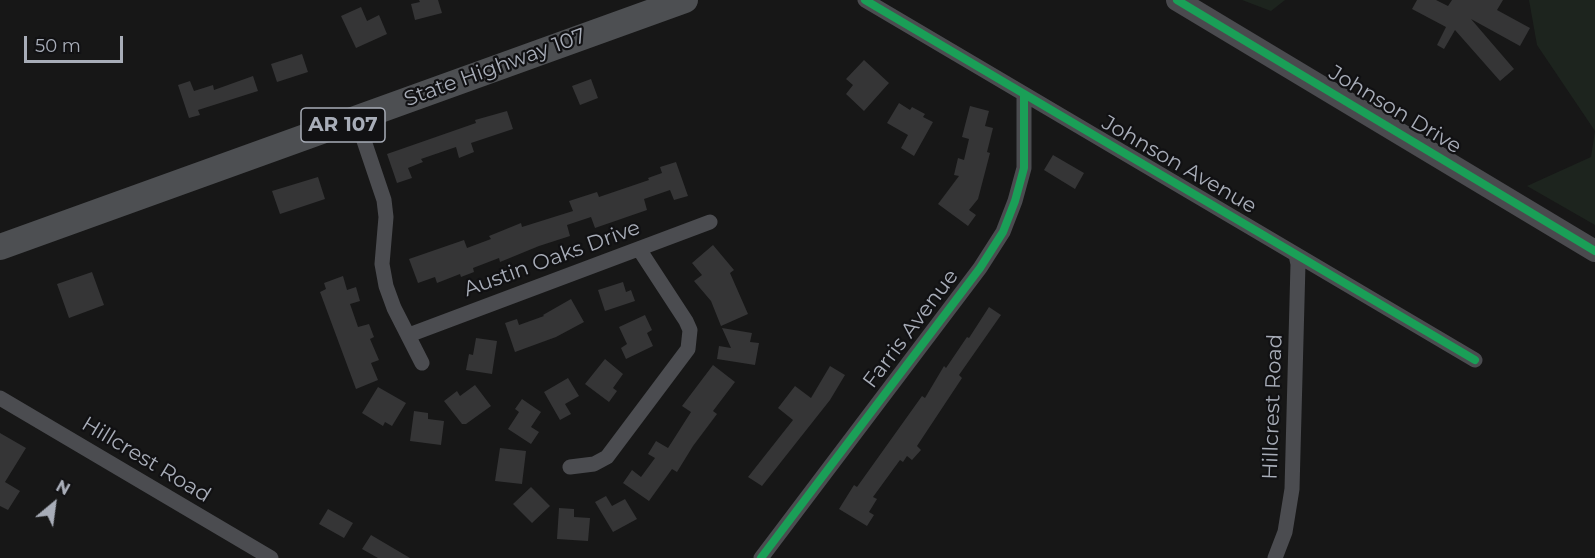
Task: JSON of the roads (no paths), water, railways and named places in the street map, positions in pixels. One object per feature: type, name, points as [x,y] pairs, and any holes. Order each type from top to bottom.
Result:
[{"type":"main road","name":"State Highway 107","points":[[0,247],[685,0]]},
{"type":"street","name":"Johnson Avenue","points":[[864,0],[1475,360]]},
{"type":"street","name":"Johnson Drive","points":[[1177,0],[1595,251]]},
{"type":"street","name":"Farris Avenue","points":[[761,558],[980,268],[1003,232],[1016,201],[1024,168],[1024,95]]},
{"type":"street","points":[[357,120],[384,200],[386,217],[381,264],[386,286],[394,308],[422,363]]},
{"type":"street","name":"Austin Oaks Drive","points":[[409,334],[710,222]]},
{"type":"street","points":[[570,467],[594,464],[608,457],[688,349],[690,330],[686,321],[639,249]]},
{"type":"street","name":"Hillcrest Road","points":[[1275,558],[1285,532],[1292,489],[1298,264],[1296,255]]},
{"type":"street","name":"Hillcrest Road","points":[[0,398],[271,558]]}]
